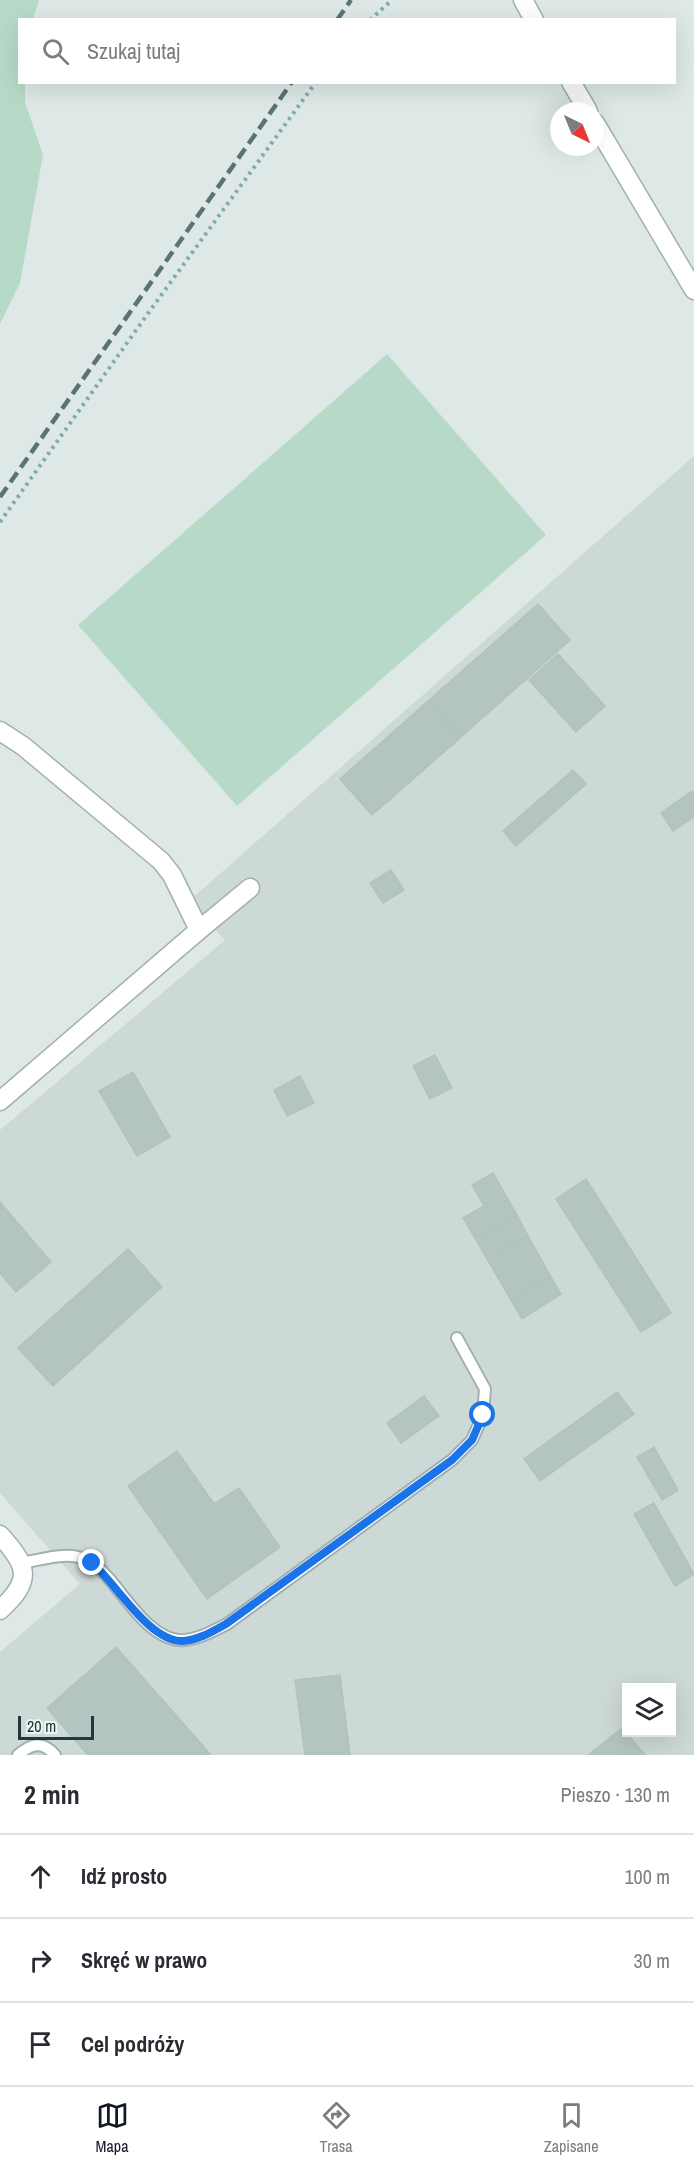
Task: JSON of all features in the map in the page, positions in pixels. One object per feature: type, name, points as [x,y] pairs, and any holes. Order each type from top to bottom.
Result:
[{"type":"street","points":[[523,0],[533,18]]},
{"type":"street","points":[[572,84],[583,102]]},
{"type":"street","points":[[604,138],[694,290]]},
{"type":"street","points":[[0,731],[23,747],[161,861],[172,875],[199,930]]},
{"type":"street","points":[[0,1101],[250,888]]},
{"type":"street","points":[[0,1534],[22,1563],[23,1578],[18,1592],[0,1610]]},
{"type":"lane","points":[[22,1563],[62,1556],[77,1556],[92,1563],[105,1574],[145,1622],[163,1636],[182,1641],[205,1635],[226,1624],[452,1460],[472,1440],[483,1415],[485,1389],[457,1338]]},
{"type":"lane","points":[[18,1755],[37,1744],[50,1749],[56,1755]]},
{"type":"path","points":[[372,18],[392,0]]},
{"type":"path","points":[[0,522],[315,84]]},
{"type":"shaded area","points":[[694,456],[694,1755],[0,1755],[0,1652],[80,1584],[0,1493],[0,1130],[225,940],[189,901]]},
{"type":"green space","points":[[0,0],[39,0],[33,18],[18,18],[18,84],[25,84],[25,102],[43,155],[20,283],[0,324]]},
{"type":"green space","points":[[387,354],[546,535],[237,806],[78,625]]},
{"type":"building","points":[[538,604],[570,640],[460,738],[428,701]]},
{"type":"building","points":[[558,654],[605,706],[576,732],[529,680]]},
{"type":"building","points":[[428,701],[460,738],[372,815],[340,779]]},
{"type":"building","points":[[573,770],[586,784],[516,846],[503,831]]},
{"type":"building","points":[[692,791],[694,817],[673,831],[661,813]]},
{"type":"building","points":[[391,870],[404,890],[383,903],[370,883]]},
{"type":"building","points":[[435,1055],[452,1088],[430,1099],[413,1066]]},
{"type":"building","points":[[133,1072],[170,1137],[137,1156],[99,1091]]},
{"type":"building","points":[[300,1076],[314,1103],[287,1116],[274,1090]]},
{"type":"building","points":[[493,1173],[517,1215],[475,1238],[463,1218],[484,1206],[472,1185]]},
{"type":"building","points":[[586,1179],[671,1313],[641,1332],[556,1199]]},
{"type":"building","points":[[0,1202],[51,1262],[16,1292],[0,1273]]},
{"type":"building","points":[[517,1215],[528,1236],[487,1259],[475,1238]]},
{"type":"building","points":[[528,1236],[551,1277],[511,1300],[487,1259]]},
{"type":"building","points":[[128,1249],[162,1287],[53,1386],[18,1348]]},
{"type":"building","points":[[551,1277],[561,1294],[522,1319],[511,1300]]},
{"type":"building","points":[[617,1392],[634,1414],[540,1481],[524,1459]]},
{"type":"building","points":[[424,1396],[439,1416],[401,1443],[387,1423]]},
{"type":"building","points":[[654,1447],[678,1490],[662,1500],[637,1457]]},
{"type":"building","points":[[177,1451],[214,1504],[239,1488],[280,1547],[207,1599],[128,1486]]},
{"type":"building","points":[[654,1503],[694,1574],[675,1586],[634,1514]]},
{"type":"building","points":[[116,1647],[211,1755],[88,1755],[47,1708]]},
{"type":"building","points":[[340,1675],[350,1755],[305,1755],[295,1680]]},
{"type":"building","points":[[622,1728],[622,1737],[630,1737],[645,1755],[588,1755]]},
{"type":"railway","points":[[338,18],[351,0]]},
{"type":"railway","points":[[0,497],[291,84]]},
{"type":"route","points":[[92,1563],[105,1574],[145,1622],[163,1636],[182,1641],[205,1635],[226,1624],[452,1460],[472,1440],[483,1415]]}]
